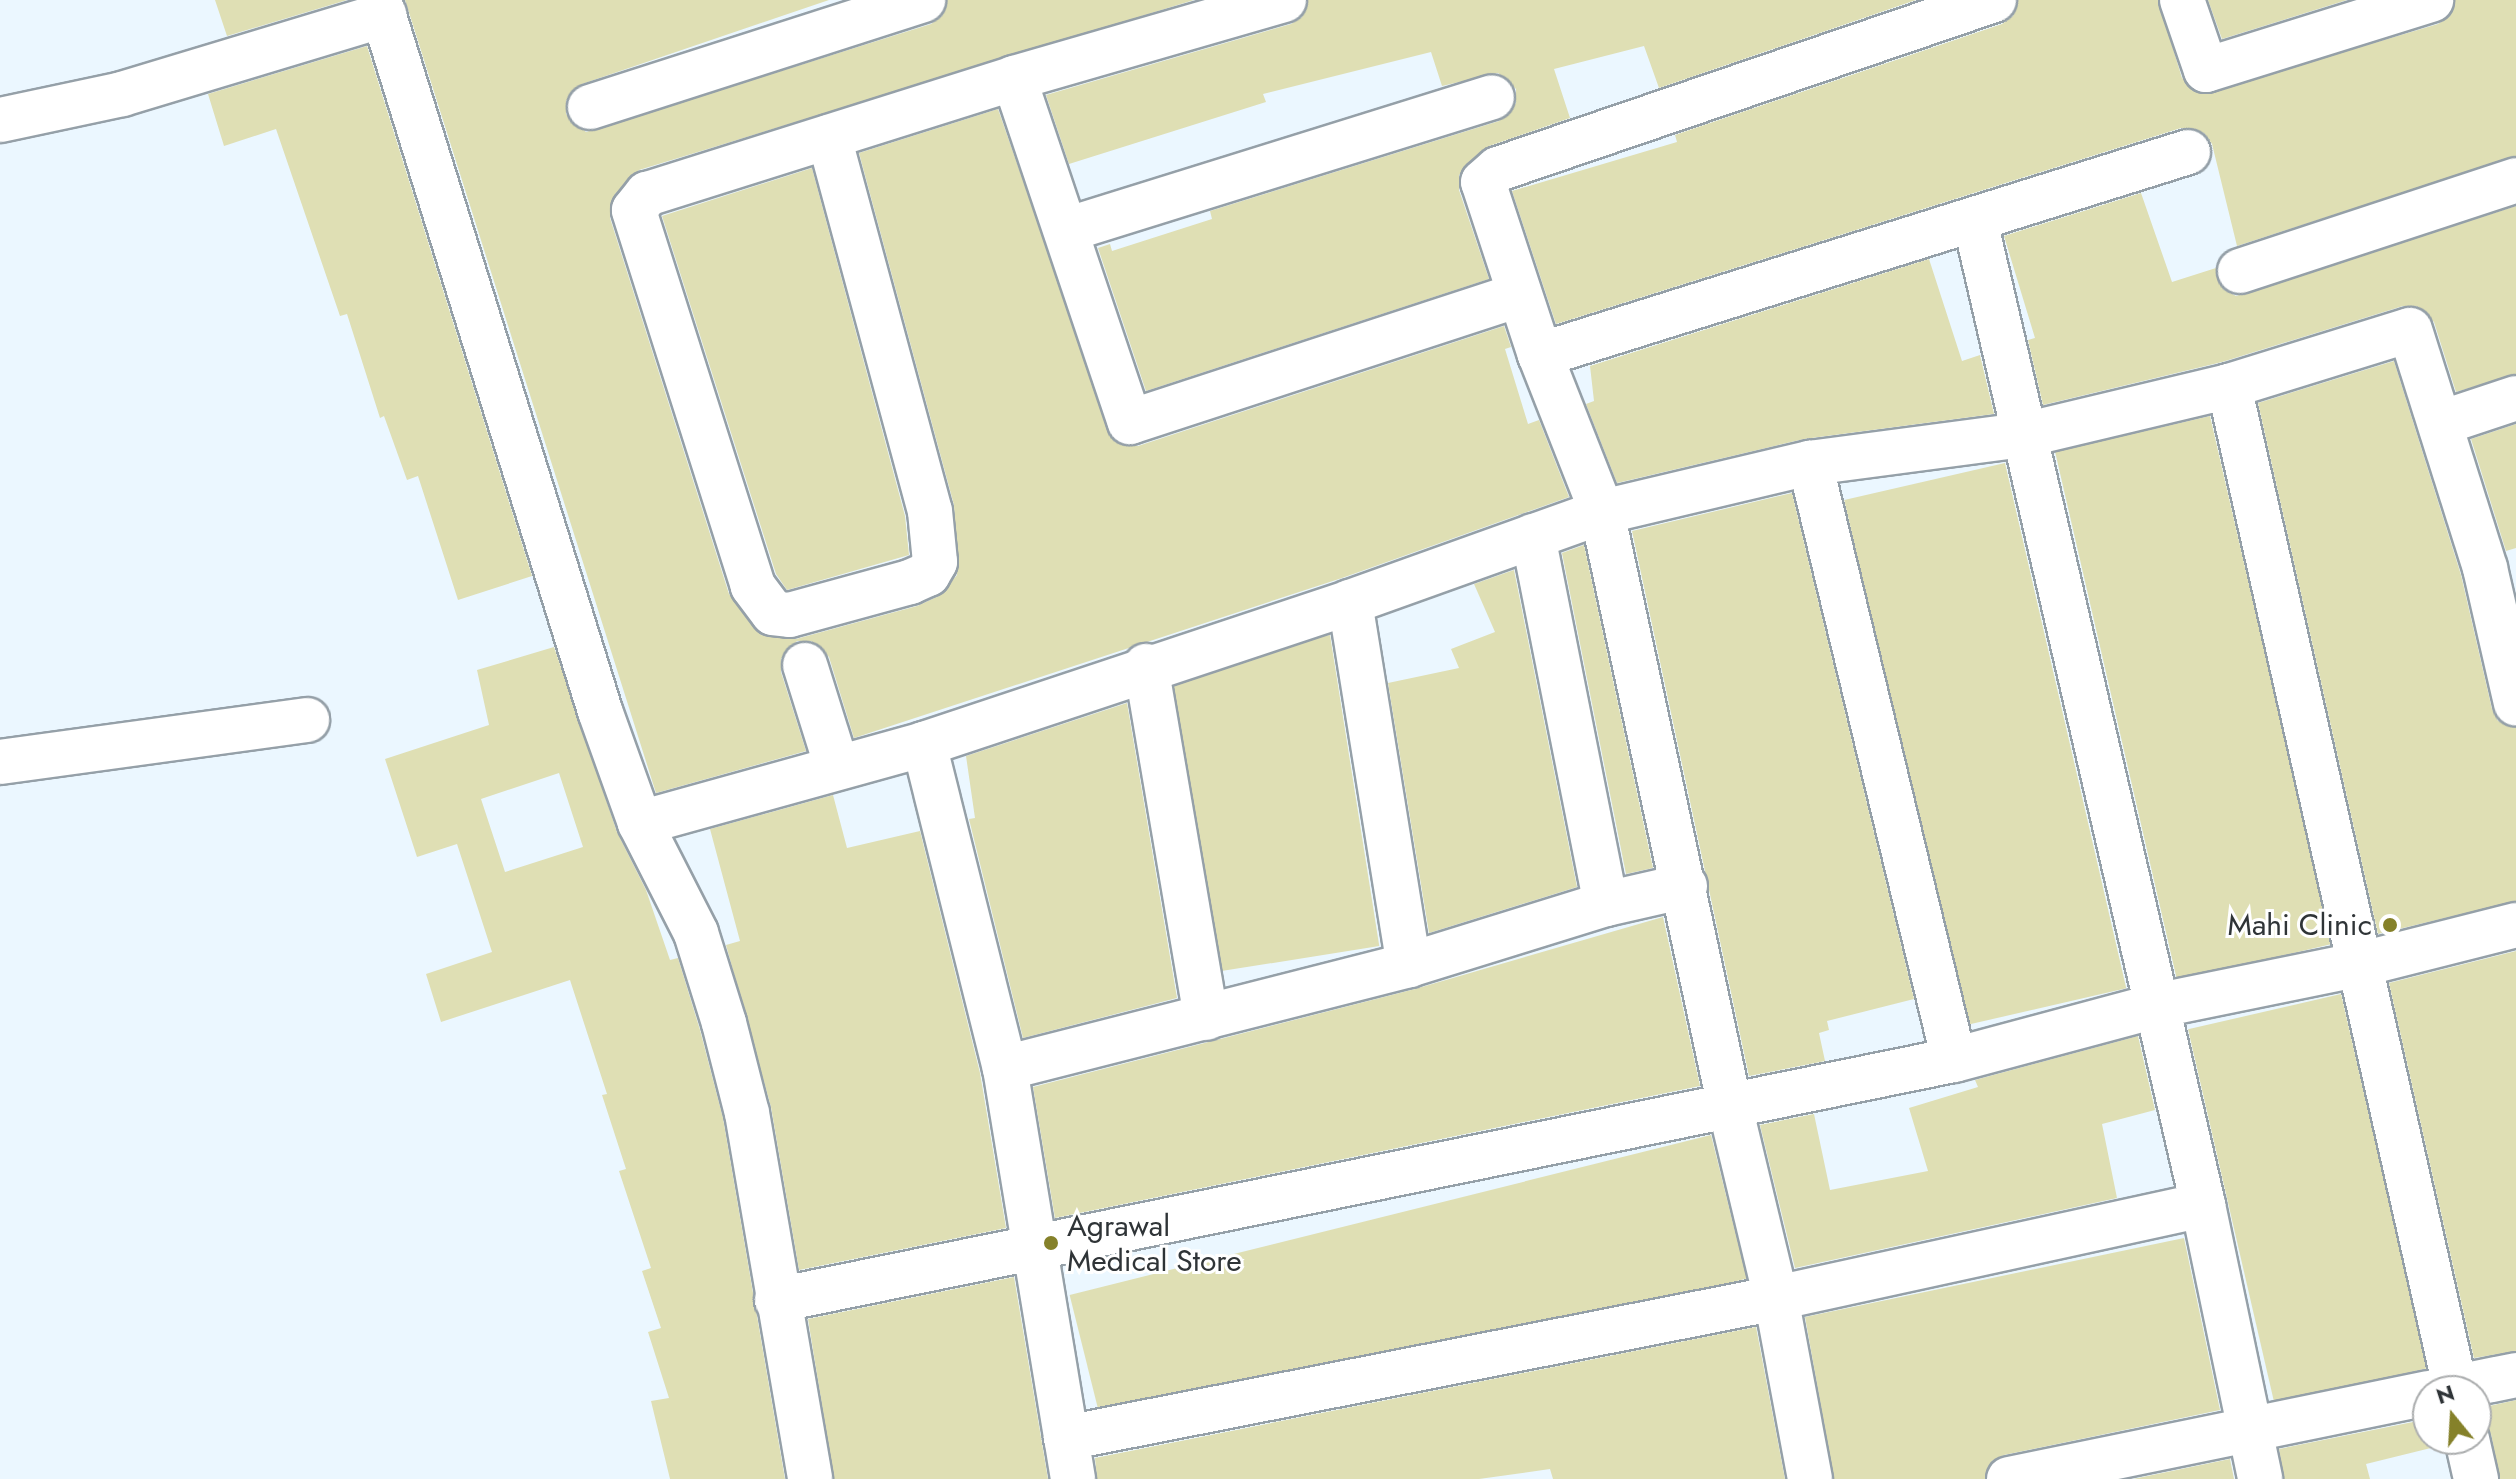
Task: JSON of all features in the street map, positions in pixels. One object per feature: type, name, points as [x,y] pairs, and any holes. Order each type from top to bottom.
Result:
[{"type":"street","points":[[590,107],[923,0]]},
{"type":"street","points":[[829,137],[930,511],[935,562],[928,574],[910,582],[789,615],[773,613],[753,586],[634,210],[647,194],[1014,78],[1284,0]]},
{"type":"street","points":[[2182,0],[2206,70],[2376,9],[2431,0]]},
{"type":"street","points":[[1810,1479],[1776,1298],[1730,1107],[1685,886],[1602,512],[1540,355],[1483,182],[1498,169],[1979,2]]},
{"type":"street","points":[[0,120],[122,94],[381,8],[600,711],[640,823],[696,933],[724,1023],[747,1113],[810,1479]]},
{"type":"street","points":[[1014,78],[1130,422],[1519,295]]},
{"type":"street","points":[[1066,230],[1492,97]]},
{"type":"street","points":[[1540,355],[2188,152]]},
{"type":"street","points":[[2240,271],[2516,180]]},
{"type":"street","points":[[1975,221],[2203,1205],[2260,1479]]},
{"type":"street","points":[[640,823],[924,744],[1146,666],[1350,602],[1602,512],[1810,463],[2024,435],[2229,386],[2410,330],[2441,423],[2500,564],[2516,703]]},
{"type":"street","points":[[2229,386],[2362,964],[2441,1375]]},
{"type":"street","points":[[2441,423],[2516,398]]},
{"type":"street","points":[[1810,463],[1954,1060]]},
{"type":"street","points":[[1533,536],[1606,904]]},
{"type":"street","points":[[1350,602],[1409,965]]},
{"type":"street","points":[[805,665],[837,767]]},
{"type":"street","points":[[1146,666],[1206,1018]]},
{"type":"street","points":[[0,762],[307,720]]},
{"type":"street","points":[[924,744],[1005,1068],[1069,1459],[1776,1298],[2203,1205]]},
{"type":"street","points":[[1005,1068],[1409,965],[1606,904],[1685,886]]},
{"type":"street","points":[[777,1300],[1954,1060],[2155,1006],[2362,964],[2516,925]]},
{"type":"street","points":[[2492,1380],[2516,1375]]},
{"type":"street","points":[[2030,1477],[2412,1397]]},
{"type":"street","points":[[2471,1455],[2476,1479]]},
{"type":"building","points":[[215,0],[347,0],[227,36]]},
{"type":"building","points":[[405,0],[829,0],[582,84],[566,101],[566,114],[586,132],[931,24],[942,16],[947,0],[1194,0],[639,170],[615,194],[610,218],[729,594],[761,635],[796,639],[917,606],[939,596],[957,575],[954,505],[859,153],[998,109],[1114,441],[1138,446],[1504,326],[1511,347],[1505,349],[1528,424],[1539,420],[1569,497],[1342,578],[854,738],[829,657],[811,641],[797,641],[781,659],[781,672],[806,751],[656,793]]},
{"type":"building","points":[[1308,0],[1916,0],[1659,88],[1644,46],[1554,69],[1570,118],[1489,146],[1459,175],[1459,190],[1489,279],[1146,391],[1098,248],[1110,244],[1112,251],[1212,219],[1210,211],[1499,121],[1516,103],[1516,89],[1498,73],[1442,86],[1431,52],[1263,94],[1266,102],[1069,164],[1046,95],[1291,24],[1302,17]]},
{"type":"building","points":[[2018,0],[2158,0],[2182,78],[2202,94],[2438,24],[2450,16],[2455,0],[2516,0],[2516,156],[2237,246],[2212,144],[2204,133],[2181,128],[1556,324],[1512,191],[1677,142],[1675,135],[2002,24],[2013,16]]},
{"type":"building","points":[[2208,0],[2347,0],[2222,39]]},
{"type":"building","points":[[367,46],[532,576],[458,600],[418,476],[407,480],[384,416],[380,418],[347,314],[340,316],[276,129],[224,146],[208,94]]},
{"type":"building","points":[[812,168],[905,516],[909,555],[787,590],[776,574],[662,216]]},
{"type":"building","points":[[2141,193],[2172,282],[2216,268],[2223,289],[2236,296],[2516,206],[2516,374],[2456,392],[2434,322],[2416,306],[2403,306],[2222,362],[2043,405],[2028,340],[2035,338],[2004,236]]},
{"type":"building","points":[[1929,259],[1962,361],[1980,355],[1994,414],[1804,439],[1617,483],[1586,404],[1594,401],[1590,366]]},
{"type":"building","points":[[2394,361],[2461,575],[2492,709],[2498,721],[2516,727],[2516,901],[2378,934],[2258,403]]},
{"type":"building","points":[[2210,416],[2332,944],[2177,980],[2055,452]]},
{"type":"building","points":[[2516,424],[2516,548],[2506,551],[2471,439]]},
{"type":"building","points":[[2005,463],[2126,988],[1965,1025],[1844,500]]},
{"type":"building","points":[[1792,493],[1914,999],[1827,1021],[1829,1030],[1819,1033],[1825,1061],[1749,1076],[1632,531]]},
{"type":"building","points":[[1584,545],[1653,868],[1626,874],[1562,553]]},
{"type":"building","points":[[1514,570],[1577,887],[1429,933],[1388,683],[1459,668],[1451,649],[1495,632],[1474,584]]},
{"type":"building","points":[[1330,635],[1379,946],[1218,972],[1169,660]]},
{"type":"building","points":[[554,647],[617,832],[646,890],[670,960],[678,958],[723,1118],[785,1479],[670,1479],[651,1401],[669,1398],[648,1332],[661,1328],[642,1271],[651,1268],[619,1171],[626,1169],[602,1095],[607,1094],[570,980],[441,1022],[426,974],[492,952],[457,844],[417,857],[385,759],[489,725],[477,670]],"holes":[[[559,773],[583,847],[505,872],[481,799]]]},
{"type":"building","points":[[1127,703],[1177,998],[1023,1038],[969,819],[975,818],[966,756]]},
{"type":"building","points":[[833,795],[847,848],[920,831],[980,1073],[1006,1228],[799,1270],[771,1107],[726,945],[740,941],[710,829]]},
{"type":"building","points":[[1663,917],[1700,1086],[1055,1218],[1033,1087],[1415,989]]},
{"type":"building","points":[[2516,951],[2516,1351],[2474,1358],[2389,983]]},
{"type":"building","points":[[2341,994],[2427,1368],[2274,1403],[2188,1029]]},
{"type":"building","points":[[2138,1036],[2155,1110],[2102,1124],[2117,1198],[1795,1268],[1760,1125],[1814,1114],[1830,1190],[1928,1171],[1909,1108],[1978,1087],[1975,1080]]},
{"type":"building","points":[[1711,1135],[1747,1279],[1105,1439],[1070,1295]]},
{"type":"building","points":[[2184,1238],[2220,1410],[2004,1455],[1992,1461],[1985,1479],[1834,1479],[1805,1317]]},
{"type":"building","points":[[1014,1277],[1048,1479],[834,1479],[808,1319]]},
{"type":"building","points":[[1756,1327],[1785,1479],[1553,1479],[1550,1469],[1479,1479],[1097,1479],[1095,1458]]},
{"type":"building","points":[[2516,1400],[2516,1479],[2500,1479],[2492,1439],[2492,1405]]},
{"type":"building","points":[[2412,1422],[2412,1453],[2366,1464],[2370,1479],[2284,1479],[2279,1449]]},
{"type":"building","points":[[2230,1459],[2234,1479],[2133,1479]]},
{"type":"place","name":"Mahi Clinic","points":[[2390,925]]},
{"type":"place","name":"Agrawal Medical Store","points":[[1051,1243]]}]
